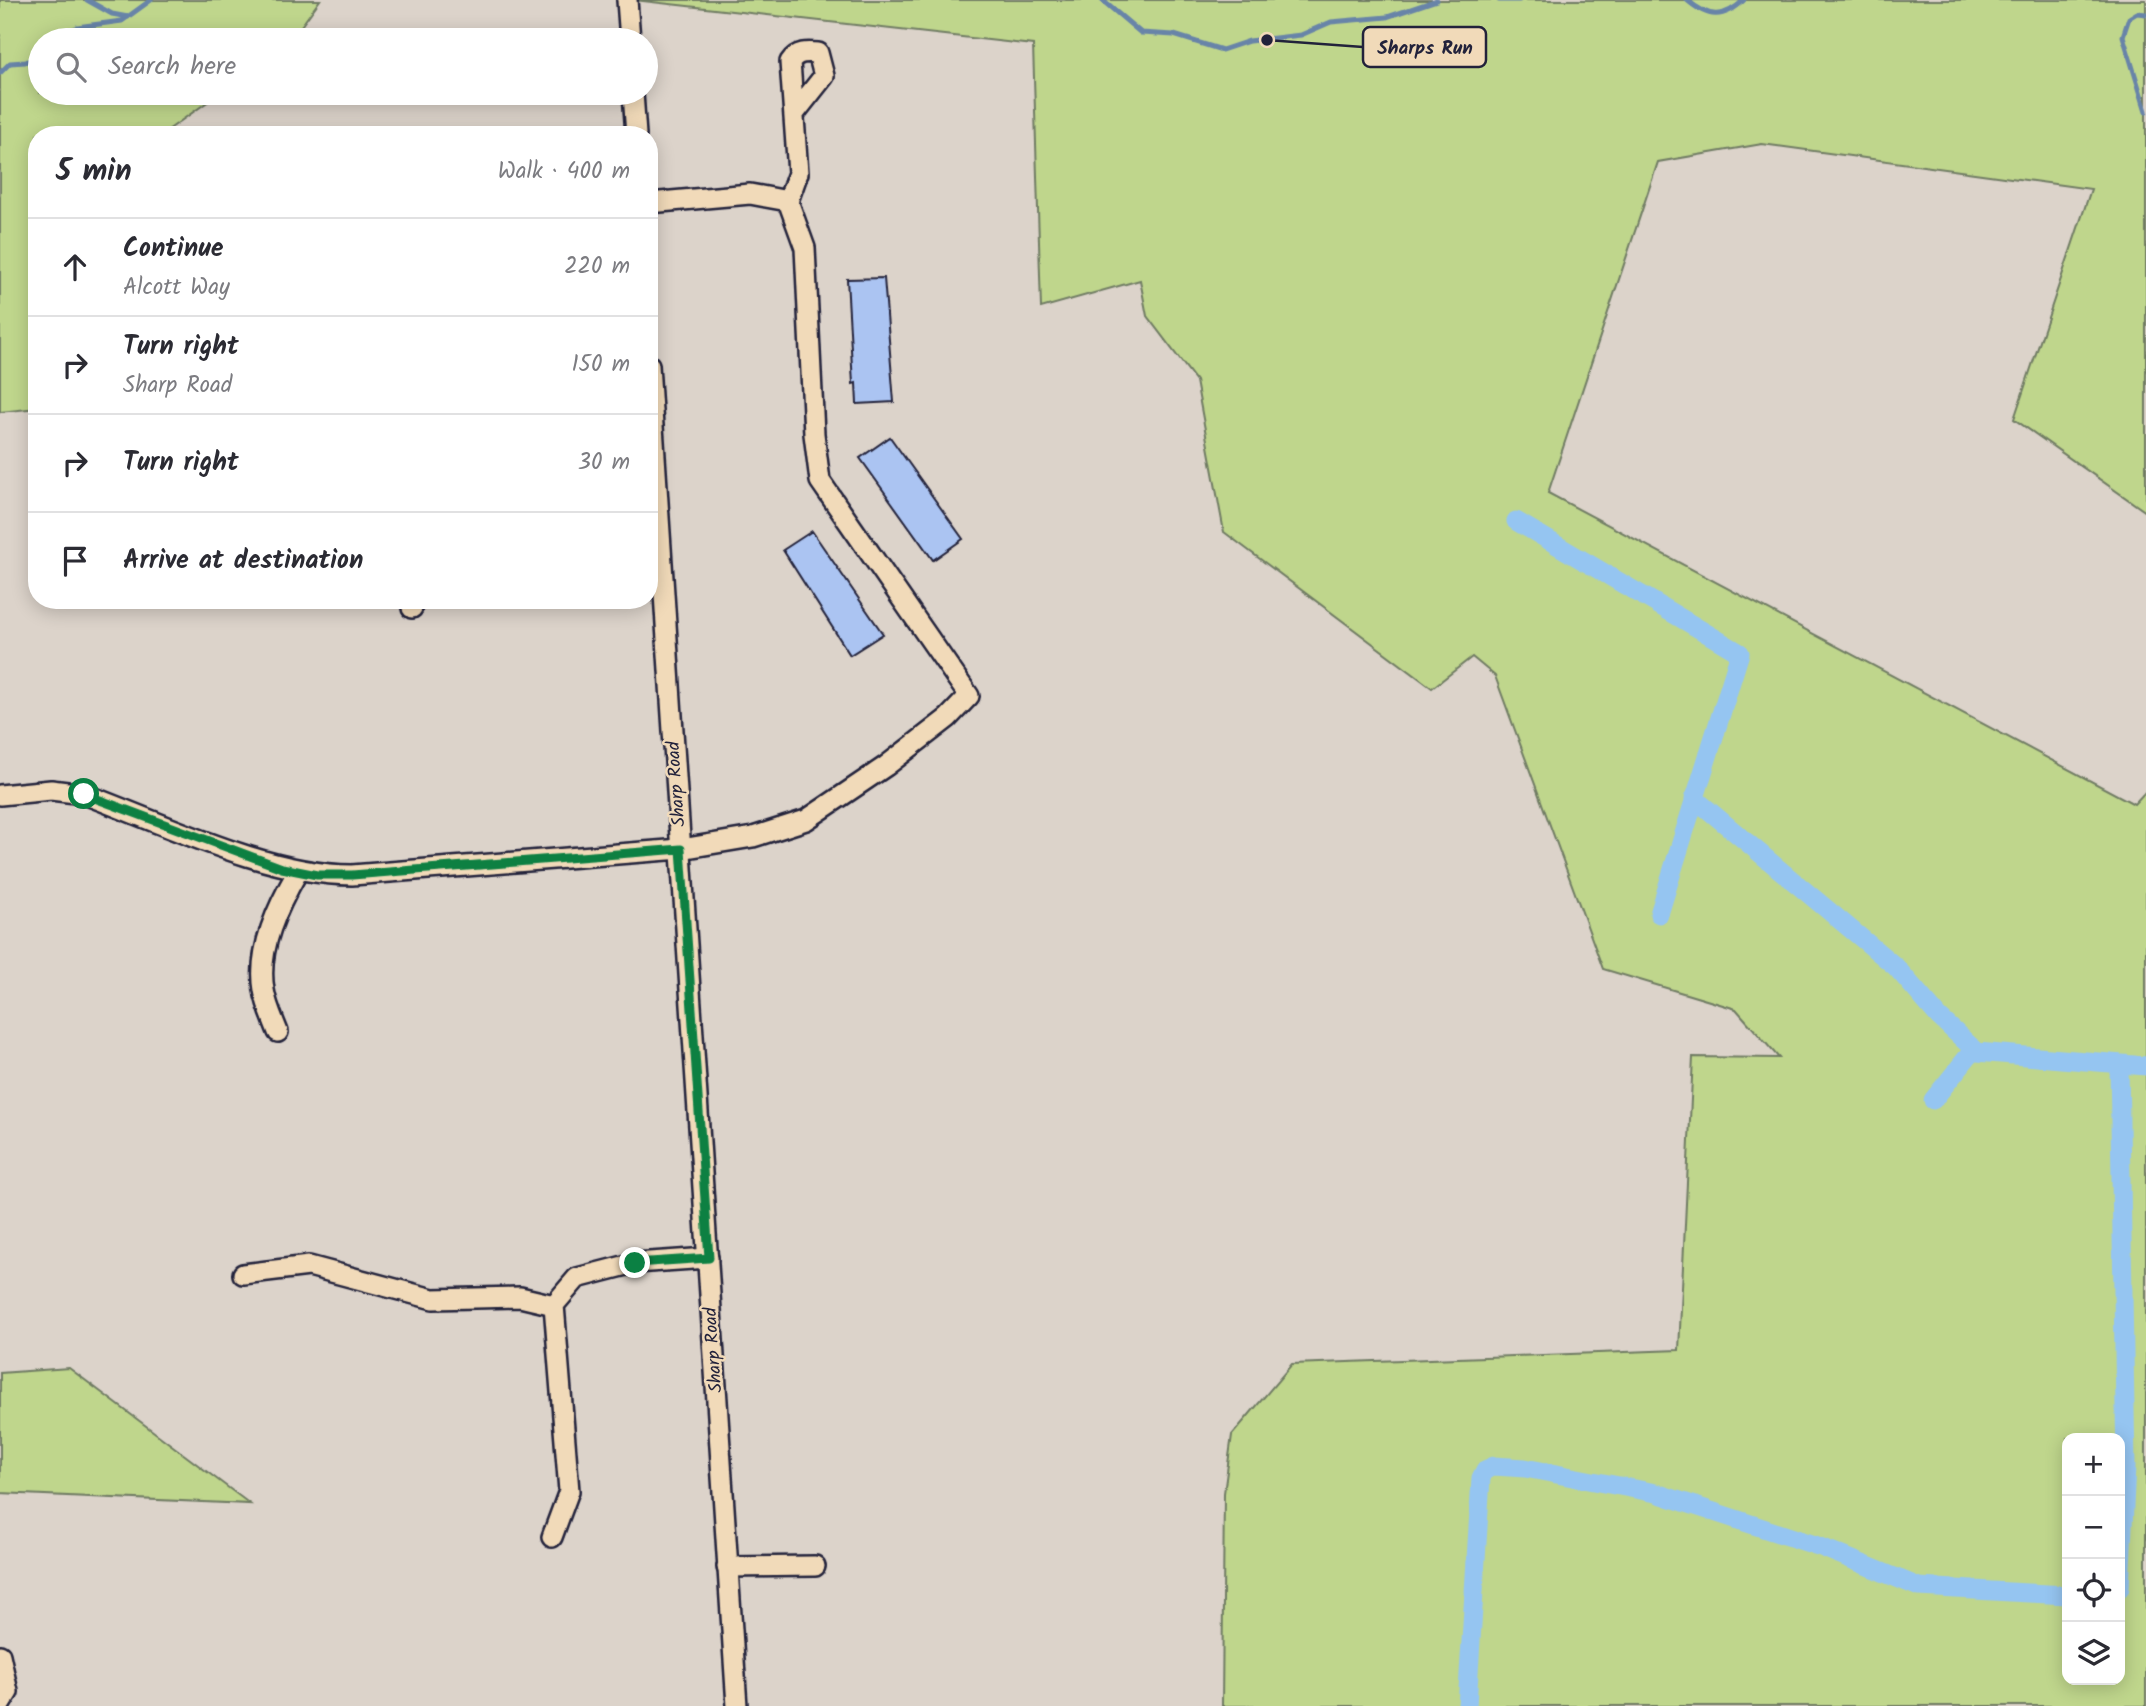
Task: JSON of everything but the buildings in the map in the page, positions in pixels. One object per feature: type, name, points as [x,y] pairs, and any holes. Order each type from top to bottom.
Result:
[{"type":"street","points":[[627,0],[629,28]]},
{"type":"street","points":[[634,105],[635,126]]},
{"type":"street","points":[[0,795],[51,790],[84,794],[298,871],[317,875],[352,875],[681,849],[753,837],[806,820],[886,766],[948,718],[970,696],[820,481],[814,434],[805,248],[788,201],[798,173],[794,114]]},
{"type":"street","points":[[658,202],[750,194],[788,201]]},
{"type":"street","name":"Sharp Road","points":[[658,501],[737,1706]]},
{"type":"street","points":[[278,1032],[264,992],[262,964],[282,899],[298,871]]},
{"type":"street","points":[[552,1537],[569,1491],[554,1305],[577,1278],[635,1263],[709,1258]]},
{"type":"street","points":[[243,1274],[309,1266],[433,1299],[520,1297],[554,1305]]},
{"type":"street","points":[[727,1567],[815,1566]]},
{"type":"street","points":[[0,1655],[8,1692],[0,1704]]},
{"type":"green space","points":[[0,0],[320,0],[300,28],[28,28],[28,105],[203,105],[174,126],[28,126],[28,409],[0,412]]},
{"type":"green space","points":[[634,0],[2146,0],[2146,512],[2014,419],[2091,189],[1762,144],[1658,162],[1548,493],[2134,804],[2146,791],[2146,1706],[1222,1706],[1224,1493],[1232,1435],[1292,1364],[1679,1350],[1693,1057],[1779,1058],[1736,1009],[1603,969],[1495,676],[1472,657],[1432,688],[1224,532],[1196,381],[1147,316],[1140,280],[1041,308],[1033,45]]},
{"type":"green space","points":[[69,1368],[250,1504],[0,1493],[0,1373]]},
{"type":"waterway","points":[[87,0],[112,14],[128,17]]},
{"type":"waterway","points":[[76,28],[122,21],[151,0]]},
{"type":"waterway","points":[[1102,0],[1141,33],[1174,35],[1222,50],[1249,41],[1301,35],[1331,22],[1387,17],[1437,0]]},
{"type":"waterway","points":[[1499,0],[1519,0]]},
{"type":"waterway","points":[[1687,0],[1702,10],[1716,14],[1729,11],[1744,0]]},
{"type":"waterway","points":[[2146,14],[2137,13],[2129,18],[2123,36],[2146,111]]},
{"type":"waterway","points":[[0,73],[10,63],[28,61]]},
{"type":"waterway","points":[[1516,521],[1740,653],[1659,914]]},
{"type":"waterway","points":[[1694,798],[1896,967],[1939,1017],[1977,1052],[2146,1066]]},
{"type":"waterway","points":[[1933,1100],[1974,1049]]},
{"type":"waterway","points":[[2119,1064],[2126,1466],[2121,1559]]},
{"type":"waterway","points":[[1467,1706],[1481,1478],[1485,1470],[1494,1466],[1525,1468],[1656,1493],[1821,1547],[1919,1587],[2062,1595]]},
{"type":"place","name":"Sharps Run","points":[[1267,40]]},
{"type":"route","points":[[84,794],[282,868],[317,875],[352,875],[681,849],[709,1258],[635,1263]]}]
